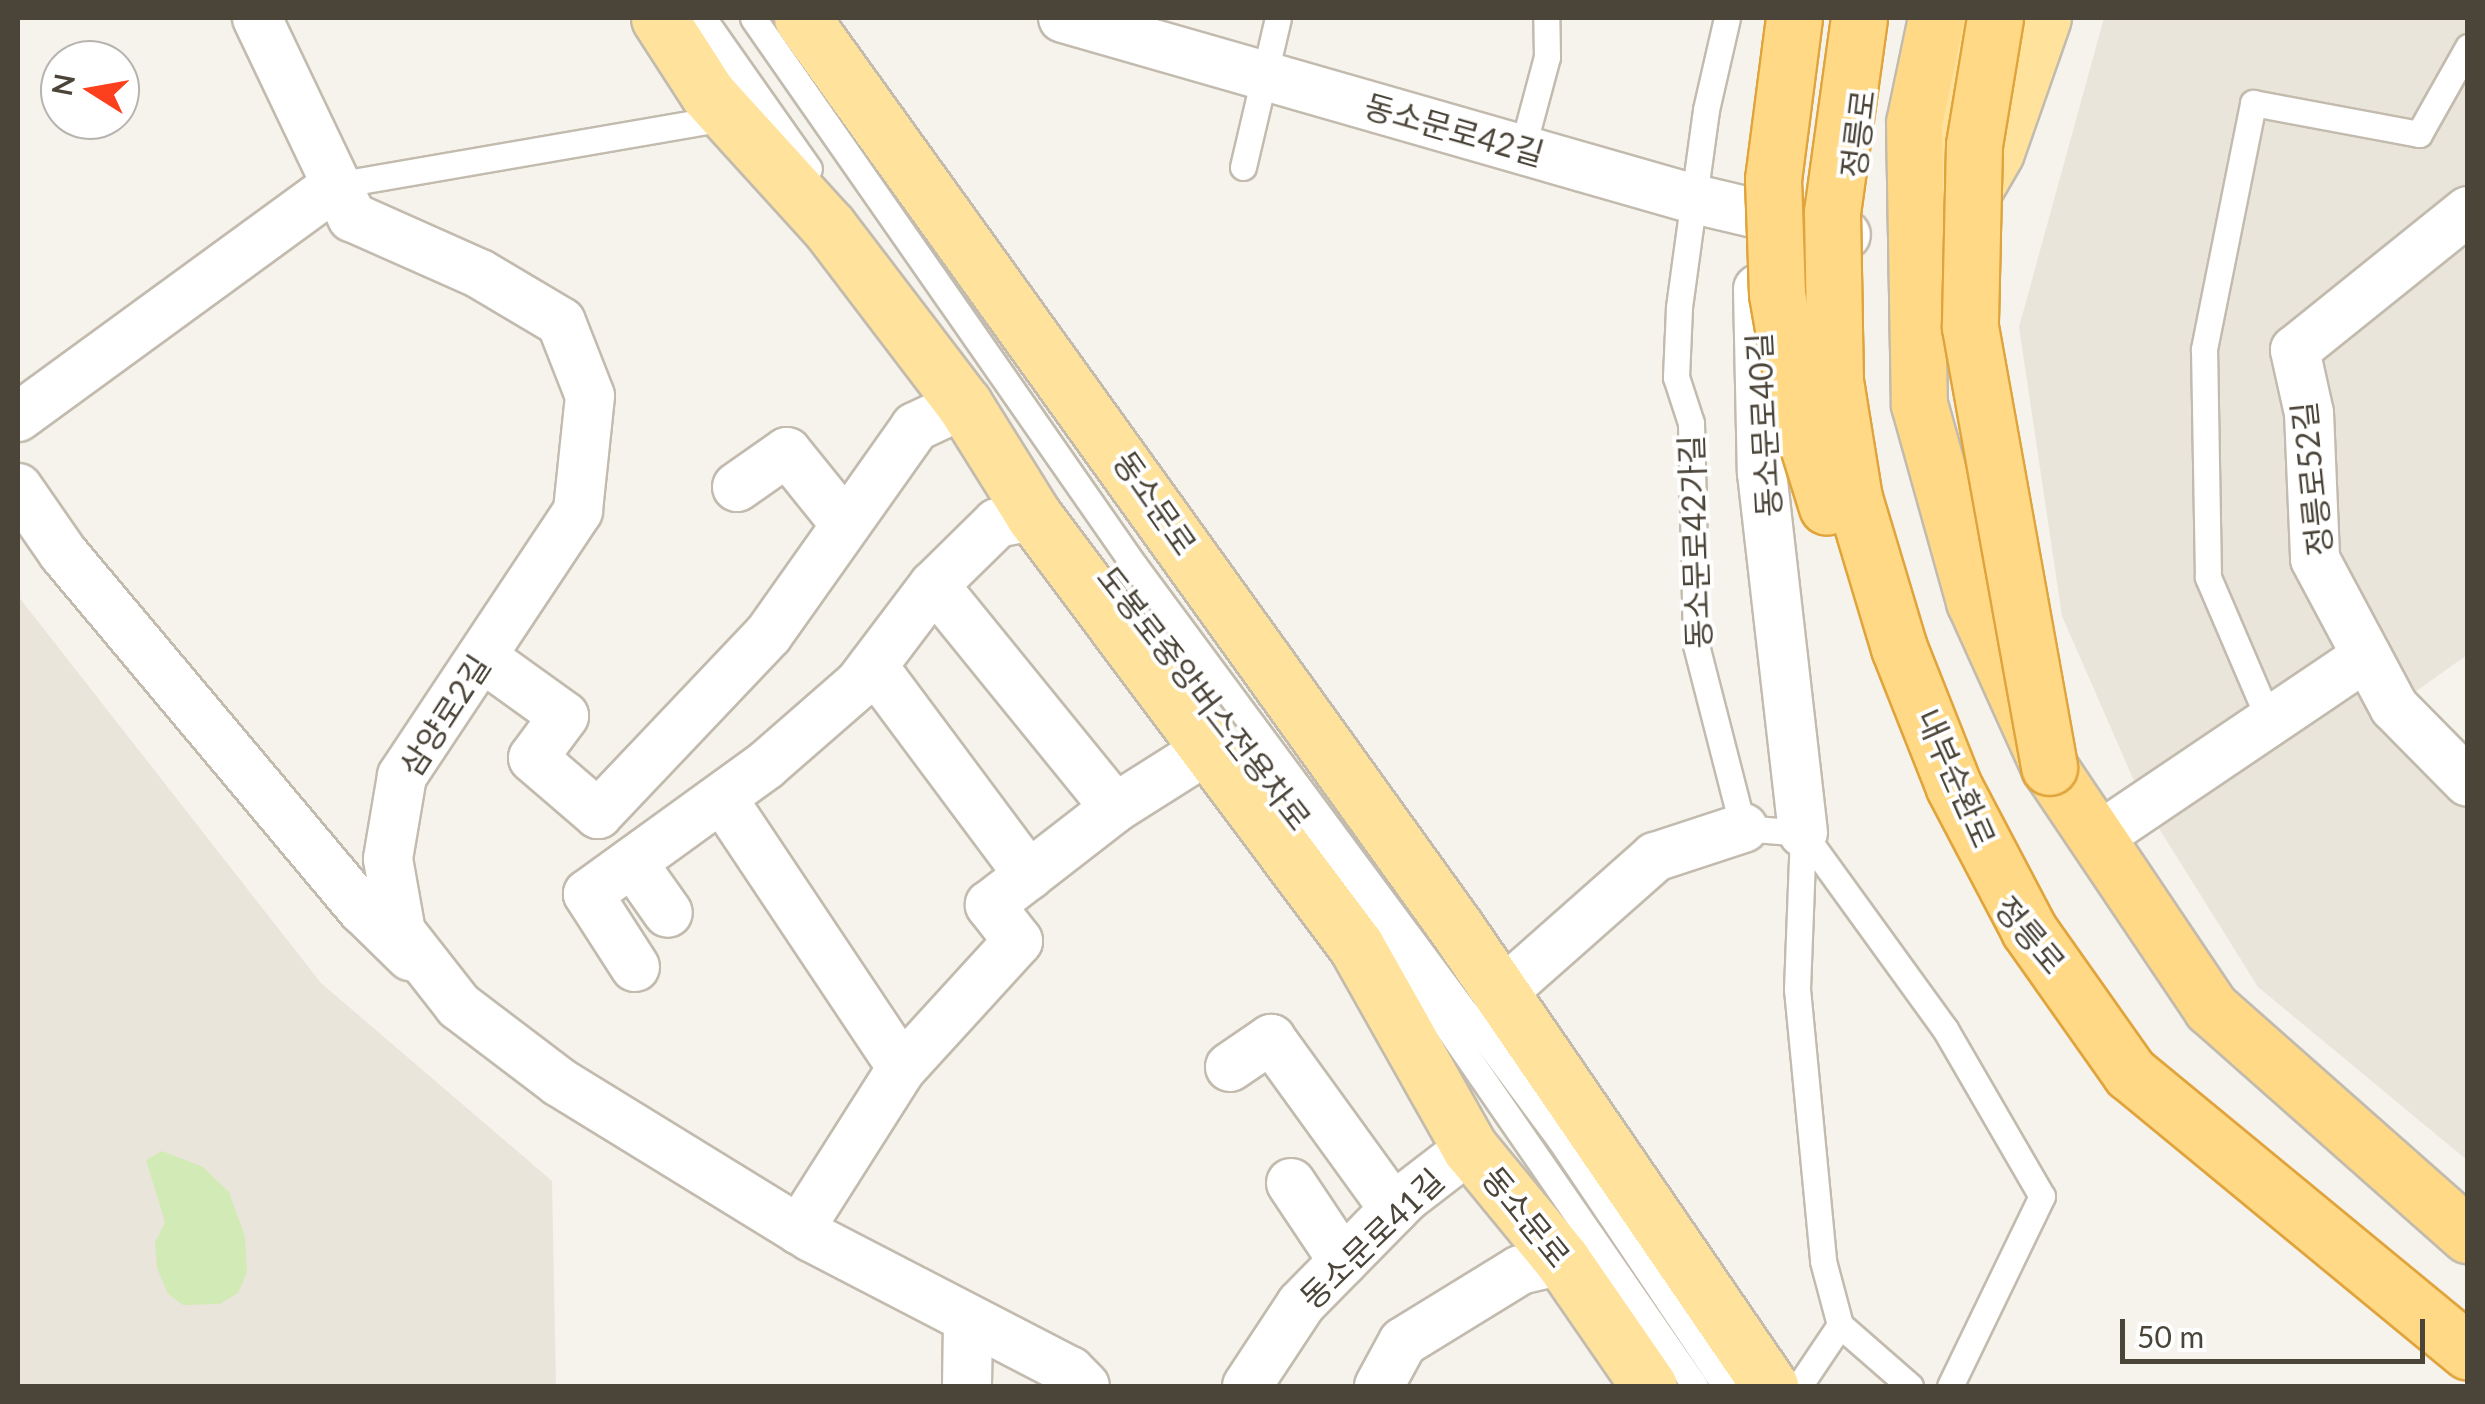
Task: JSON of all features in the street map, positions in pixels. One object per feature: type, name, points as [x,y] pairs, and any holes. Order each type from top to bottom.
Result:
[{"type":"highway","points":[[1794,18],[1773,179],[1777,294],[1798,414],[1860,615],[1924,709]]},
{"type":"highway","name":"내부순환로","points":[[1858,18],[1832,212],[1835,381],[1854,498],[1954,787],[2030,930],[2130,1072],[2468,1352]]},
{"type":"highway","points":[[1936,18],[1914,123],[1919,404],[1974,601],[2049,768],[2211,1008],[2468,1235]]},
{"type":"highway","points":[[1995,18],[1974,145],[1970,327],[2049,768]]},
{"type":"main road","name":"동소문로","points":[[659,18],[728,117],[829,227],[964,404],[1034,516],[1205,751],[1356,946],[1470,1148],[1562,1260],[1649,1386]]},
{"type":"main road","name":"동소문로","points":[[802,18],[1129,465],[1770,1386]]},
{"type":"main road","name":"정릉로","points":[[1872,18],[1846,234],[1840,353],[1908,698],[1991,888],[2124,1048],[2468,1338]]},
{"type":"main road","points":[[1970,18],[1931,157],[1943,424],[2035,703],[2103,834],[2222,1002],[2468,1218]]},
{"type":"main road","points":[[1936,255],[1996,152],[2043,18]]},
{"type":"street","points":[[18,417],[344,201],[257,18]]},
{"type":"street","name":"동소문로42길","points":[[1063,18],[1694,200],[1846,234]]},
{"type":"street","name":"동소문로40길","points":[[1782,18],[1757,214],[1762,473],[1803,833]]},
{"type":"street","name":"삼양로2길","points":[[344,201],[561,322],[590,396],[578,511],[402,776],[388,858],[401,932],[460,1006],[558,1082],[800,1230],[968,1322],[1070,1372],[1085,1386]]},
{"type":"street","name":"정릉로52길","points":[[2468,211],[2295,350],[2309,413],[2316,559],[2394,707],[2468,782]]},
{"type":"street","points":[[482,657],[564,716],[533,758],[598,814],[768,636],[915,427],[964,404]]},
{"type":"street","points":[[737,487],[787,452],[845,524]]},
{"type":"street","points":[[18,488],[63,553],[363,910],[460,1006]]},
{"type":"street","points":[[634,967],[588,894],[722,798],[872,666],[934,585],[998,522],[1034,516]]},
{"type":"street","points":[[934,585],[1115,808]]},
{"type":"street","points":[[2103,834],[2367,656]]},
{"type":"street","points":[[872,666],[1030,874]]},
{"type":"street","points":[[800,1230],[902,1068],[1018,941],[990,905],[1115,808],[1205,751]]},
{"type":"street","points":[[722,798],[902,1068]]},
{"type":"street","points":[[1498,996],[1655,857],[1742,828]]},
{"type":"street","points":[[632,862],[668,913]]},
{"type":"street","points":[[1230,1067],[1271,1038],[1394,1208]]},
{"type":"street","name":"동소문로41길","points":[[1247,1386],[1301,1304],[1394,1208],[1470,1148]]},
{"type":"street","points":[[1290,1183],[1344,1261]]},
{"type":"street","points":[[1380,1386],[1404,1342],[1520,1270],[1562,1260]]},
{"type":"street","points":[[967,1386],[968,1322]]},
{"type":"lane","name":"도봉로중앙버스전용차로","points":[[703,18],[1124,598],[1362,904],[1695,1386]]},
{"type":"lane","name":"도봉로중앙버스전용차로","points":[[753,18],[1134,564],[1560,1140],[1725,1386]]},
{"type":"lane","points":[[1243,166],[1278,18]]},
{"type":"lane","points":[[1522,150],[1547,57],[1546,18]]},
{"type":"lane","name":"동소문로42가길","points":[[1728,18],[1694,200],[1676,377],[1691,423],[1696,645],[1742,828]]},
{"type":"lane","points":[[2270,722],[2208,577],[2204,349],[2254,103],[2418,134],[2468,47]]},
{"type":"lane","points":[[344,201],[728,117]]},
{"type":"lane","points":[[1742,828],[1803,833],[1945,1029],[2042,1196],[1950,1386]]},
{"type":"lane","name":"동소문로40길","points":[[1803,833],[1797,989],[1823,1261],[1840,1326]]},
{"type":"lane","points":[[1799,1386],[1840,1326],[1910,1386]]},
{"type":"shaded area","points":[[2104,18],[2467,18],[2467,655],[2394,707],[2467,782],[2467,1160],[2258,987],[2145,806],[2062,616],[2019,327]]},
{"type":"shaded area","points":[[18,596],[321,983],[552,1181],[556,1386],[18,1386]]},
{"type":"green space","points":[[162,1151],[203,1167],[229,1192],[245,1237],[247,1272],[238,1293],[220,1304],[183,1305],[168,1294],[157,1268],[155,1243],[165,1222],[146,1160]]}]
